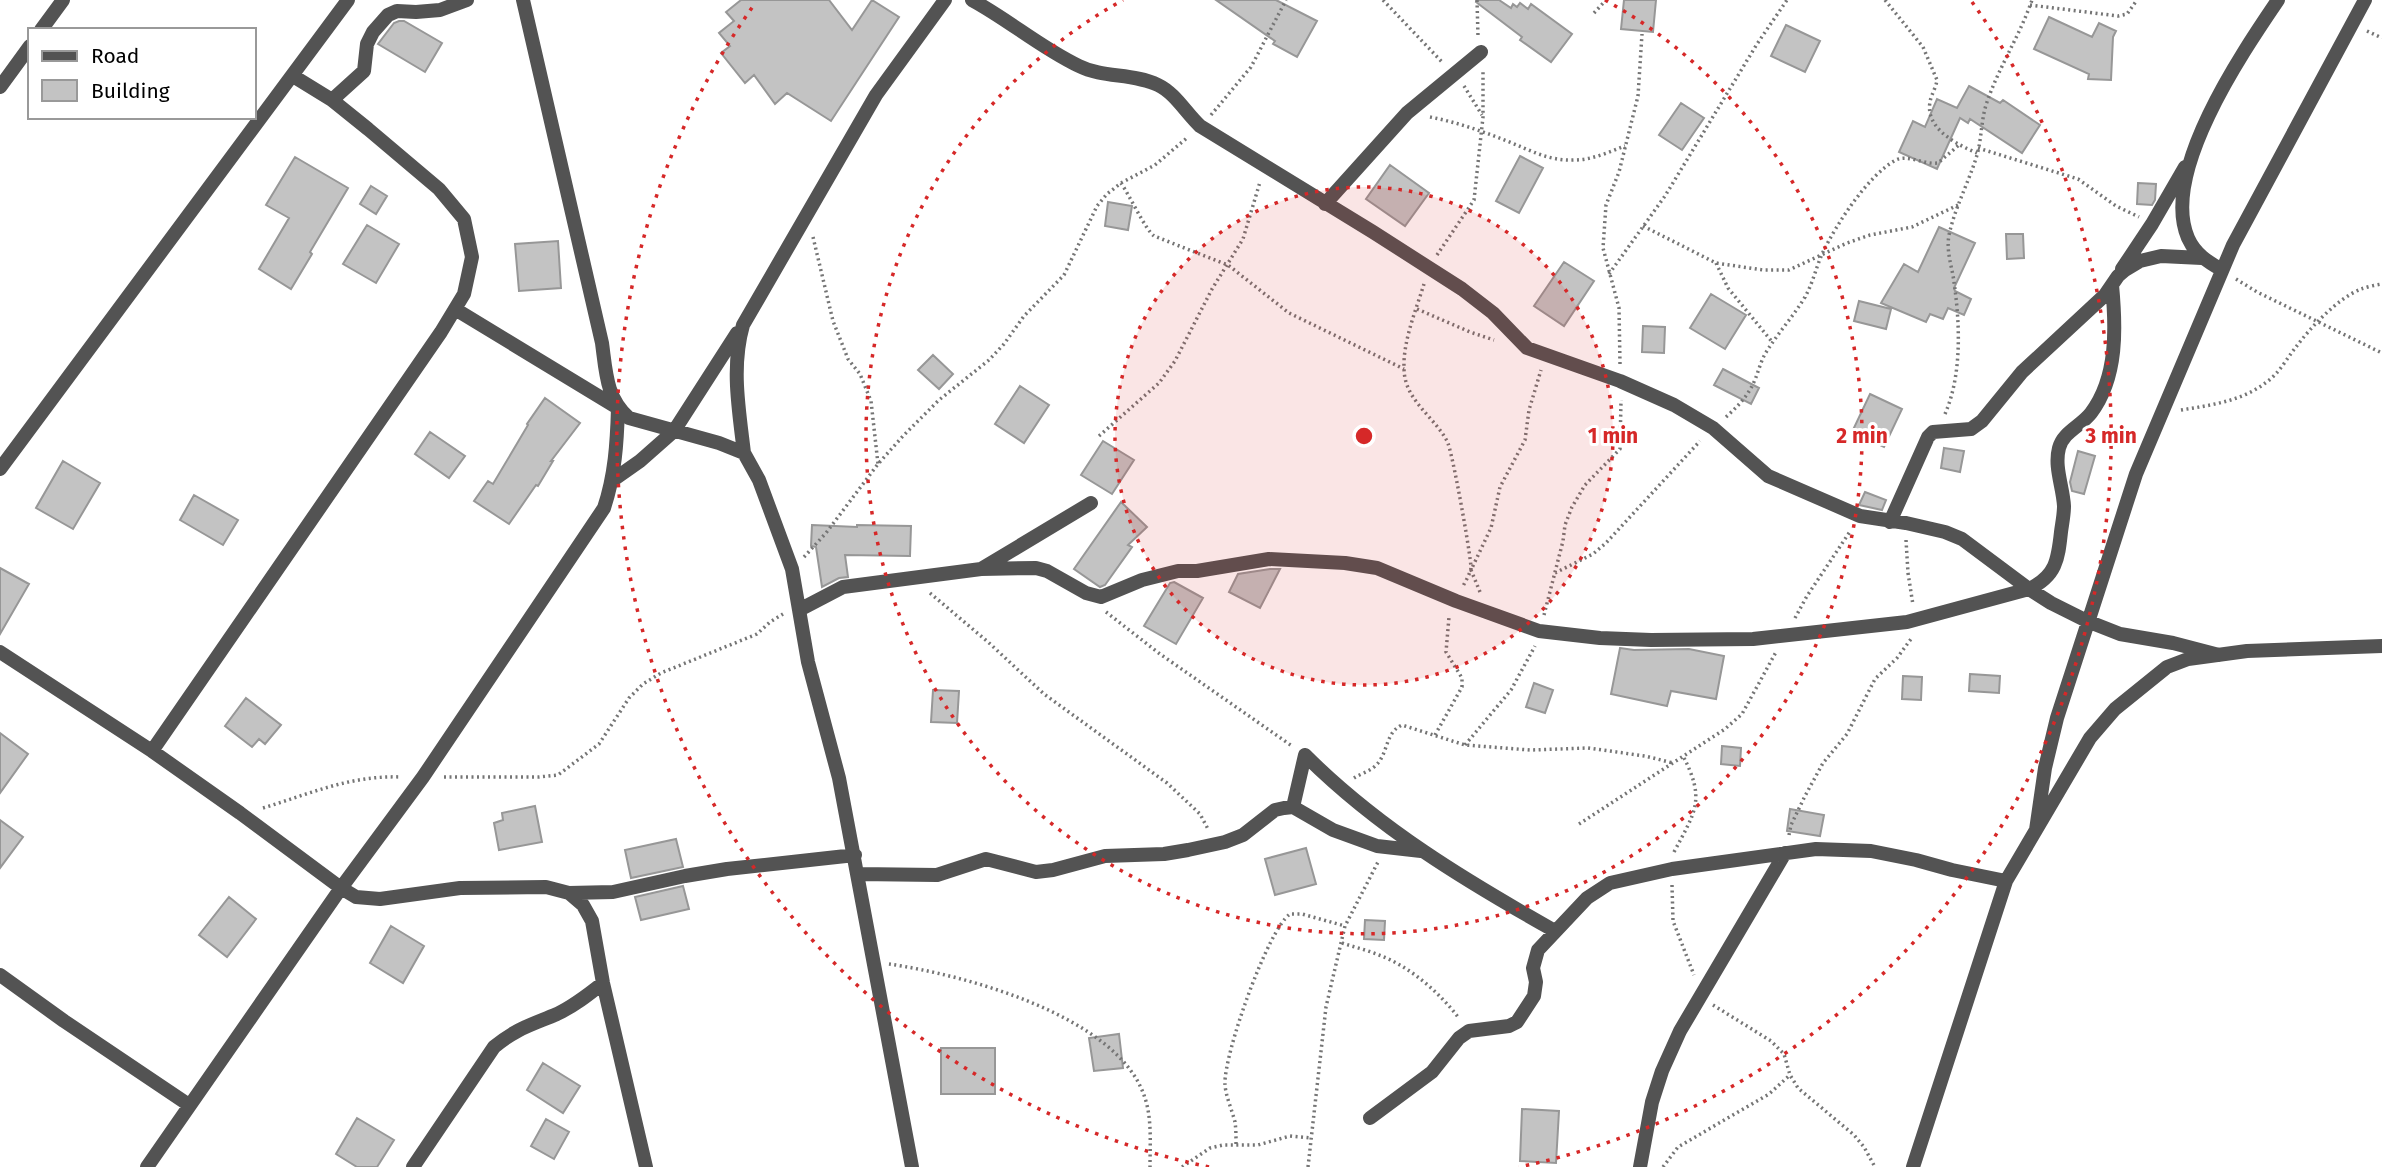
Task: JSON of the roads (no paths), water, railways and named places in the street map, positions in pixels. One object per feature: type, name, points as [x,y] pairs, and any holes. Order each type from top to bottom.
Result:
[{"type":"street","points":[[42,28],[63,0]]},
{"type":"street","points":[[0,469],[348,0]]},
{"type":"street","points":[[332,100],[364,71],[367,44],[373,32],[388,15],[397,11],[440,10],[467,0]]},
{"type":"street","points":[[146,1167],[341,888],[423,777],[604,508],[613,480],[618,408],[610,394],[602,343],[523,0]]},
{"type":"street","points":[[613,480],[640,461],[674,430],[743,325],[876,95],[945,0]]},
{"type":"street","points":[[972,0],[1054,53],[1083,68],[1138,78],[1159,85],[1177,98],[1184,111],[1200,126],[1462,289],[1493,313],[1527,348],[1620,381],[1674,405],[1713,428],[1768,476],[1860,516],[1906,523],[1962,539],[2029,589],[2087,621],[2120,634],[2218,654]]},
{"type":"street","points":[[1890,522],[1928,437],[1937,431],[1971,429],[1982,421],[2021,372],[2105,295],[2190,160],[2218,100],[2254,35],[2278,0]]},
{"type":"street","points":[[2036,830],[2045,768],[2057,718],[2136,474],[2233,245],[2365,0]]},
{"type":"street","points":[[0,87],[28,49]]},
{"type":"street","points":[[1325,204],[1407,113],[1481,52]]},
{"type":"street","points":[[152,751],[455,309],[464,294],[472,257],[464,219],[439,189],[332,100],[293,76]]},
{"type":"street","points":[[2190,160],[2181,209],[2189,240],[2202,258],[2222,271]]},
{"type":"street","points":[[2115,280],[2140,261],[2161,256],[2202,258]]},
{"type":"street","points":[[799,610],[844,587],[862,583],[916,580],[981,569],[1036,568],[1094,596],[1106,596],[1161,574],[1269,559],[1345,563],[1377,568],[1456,601],[1539,631],[1600,638],[1753,639],[1916,620],[2029,589],[2043,582],[2050,573],[2058,557],[2064,507],[2057,461],[2062,438],[2089,416],[2098,403],[2109,374],[2115,339],[2115,280]]},
{"type":"street","points":[[455,309],[618,408],[629,418],[719,443],[744,453]]},
{"type":"street","points":[[743,325],[737,345],[736,364],[744,453],[759,480],[792,569],[808,662],[839,778],[855,855],[912,1167]]},
{"type":"street","points":[[981,569],[1091,503]]},
{"type":"street","points":[[1913,1167],[2006,881],[2090,738],[2115,709],[2167,667],[2188,659],[2248,651],[2382,646]]},
{"type":"street","points":[[0,652],[152,751],[356,897],[368,899],[460,888],[507,886],[546,887],[569,893],[613,892],[706,873],[855,855]]},
{"type":"street","points":[[1293,807],[1305,755],[1338,788],[1422,851],[1555,931]]},
{"type":"street","points":[[858,874],[937,875],[986,859],[1036,872],[1105,856],[1164,854],[1213,845],[1243,835],[1275,810],[1293,807],[1333,830],[1386,848],[1422,851]]},
{"type":"street","points":[[1370,1118],[1433,1072],[1459,1038],[1469,1031],[1509,1026],[1521,1017],[1534,996],[1534,960],[1538,950],[1587,898],[1609,883],[1669,870],[1816,849],[1871,851],[2006,881]]},
{"type":"street","points":[[1640,1167],[1651,1102],[1680,1031],[1785,853]]},
{"type":"street","points":[[569,893],[583,905],[592,921],[603,983],[646,1167]]},
{"type":"street","points":[[0,975],[189,1105]]},
{"type":"street","points":[[413,1167],[494,1047],[528,1023],[557,1014],[580,1002],[603,983]]}]
